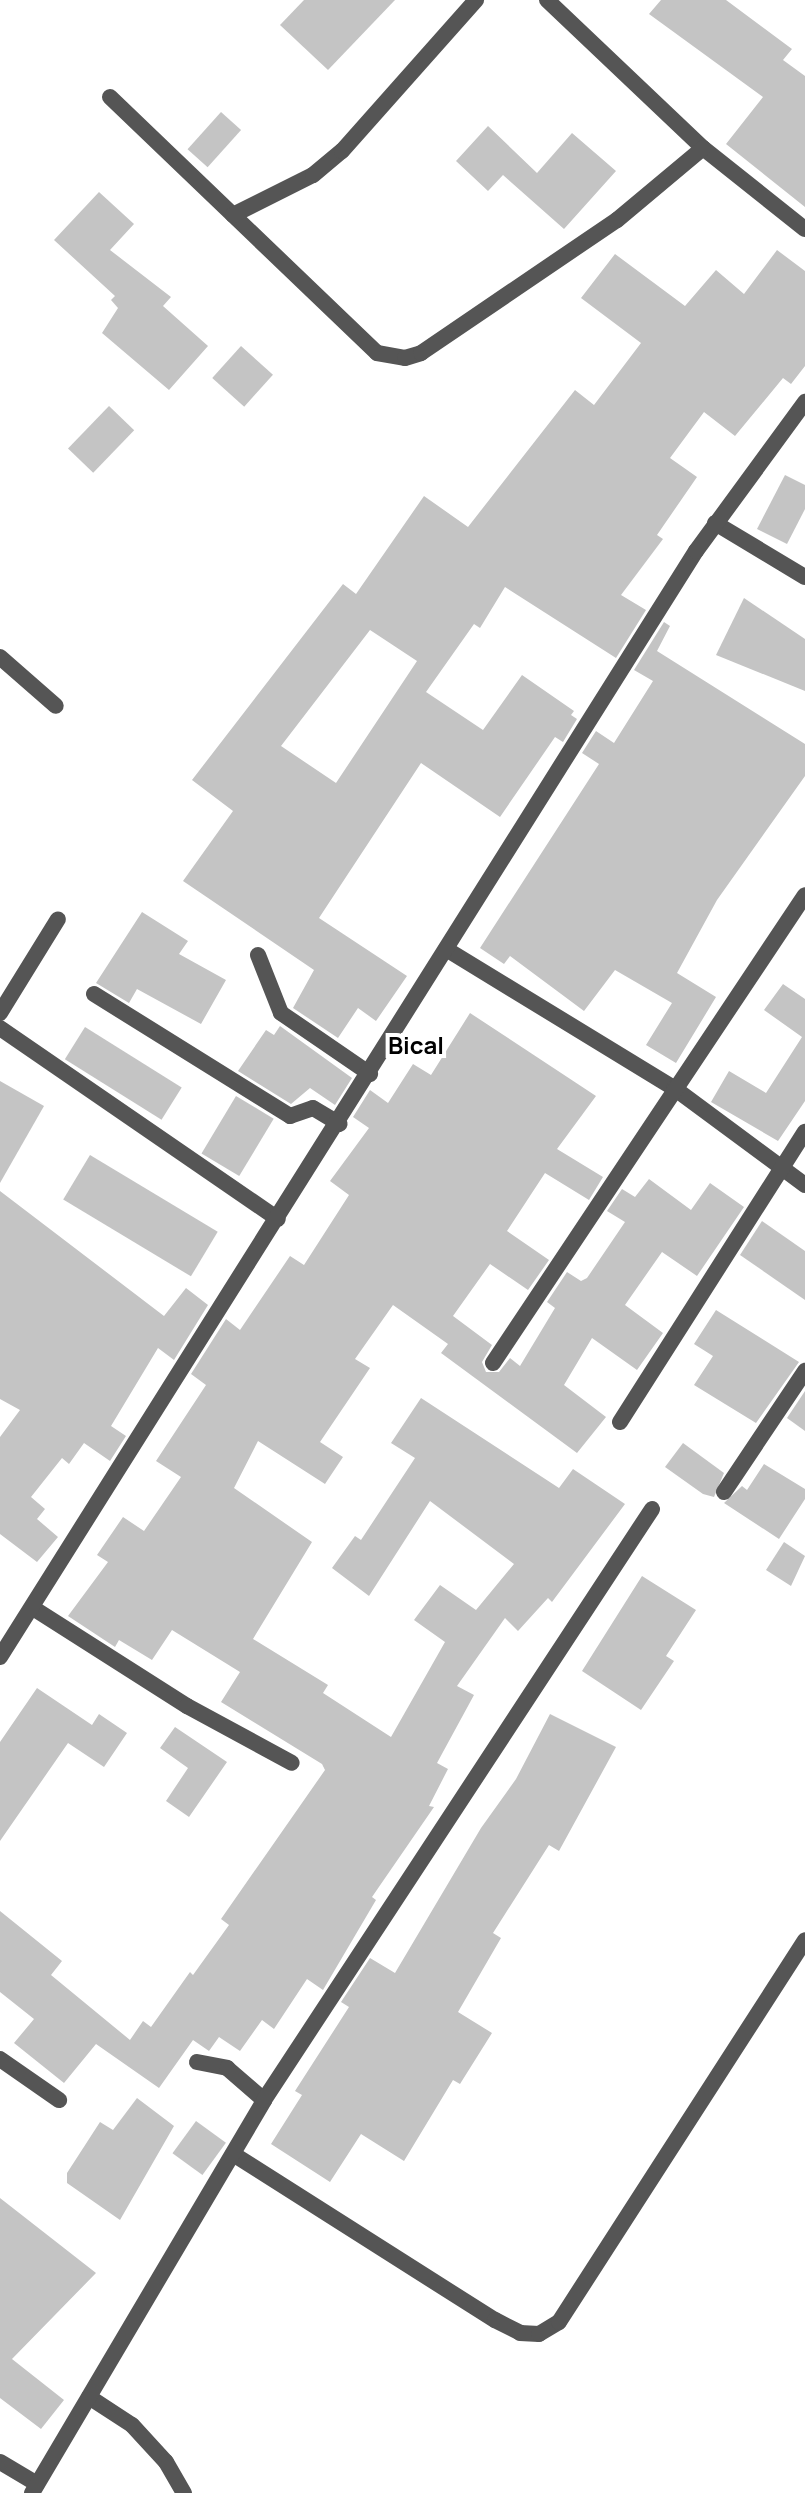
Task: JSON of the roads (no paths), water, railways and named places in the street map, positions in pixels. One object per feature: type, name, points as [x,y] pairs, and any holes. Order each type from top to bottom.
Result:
[{"type":"street","points":[[233,215],[313,175],[342,151],[476,0]]},
{"type":"street","points":[[547,0],[703,148],[805,229]]},
{"type":"street","points":[[110,97],[377,353],[405,358],[421,353],[617,220],[703,148]]},
{"type":"street","points":[[0,1657],[340,1124],[446,949],[715,523],[804,406]]},
{"type":"street","points":[[715,523],[805,577]]},
{"type":"street","points":[[0,657],[56,706]]},
{"type":"street","points":[[493,1363],[805,895]]},
{"type":"street","points":[[0,1013],[58,919]]},
{"type":"street","points":[[446,949],[674,1088],[805,1185]]},
{"type":"street","points":[[258,955],[281,1013],[370,1074]]},
{"type":"street","points":[[94,994],[290,1116],[313,1108],[340,1124]]},
{"type":"street","points":[[0,1028],[278,1219]]},
{"type":"street","points":[[620,1422],[805,1132]]},
{"type":"street","points":[[724,1492],[805,1371]]},
{"type":"street","points":[[0,2462],[35,2489],[264,2100],[652,1509]]},
{"type":"street","points":[[33,1608],[187,1706],[292,1763]]},
{"type":"street","points":[[233,2154],[495,2320],[520,2333],[539,2334],[559,2322],[805,1941]]},
{"type":"street","points":[[0,2059],[59,2100]]},
{"type":"street","points":[[197,2062],[227,2068],[264,2100]]},
{"type":"street","points":[[89,2397],[132,2425],[166,2462],[184,2493]]},
{"type":"district","name":"Bical","points":[[416,1045]]}]
